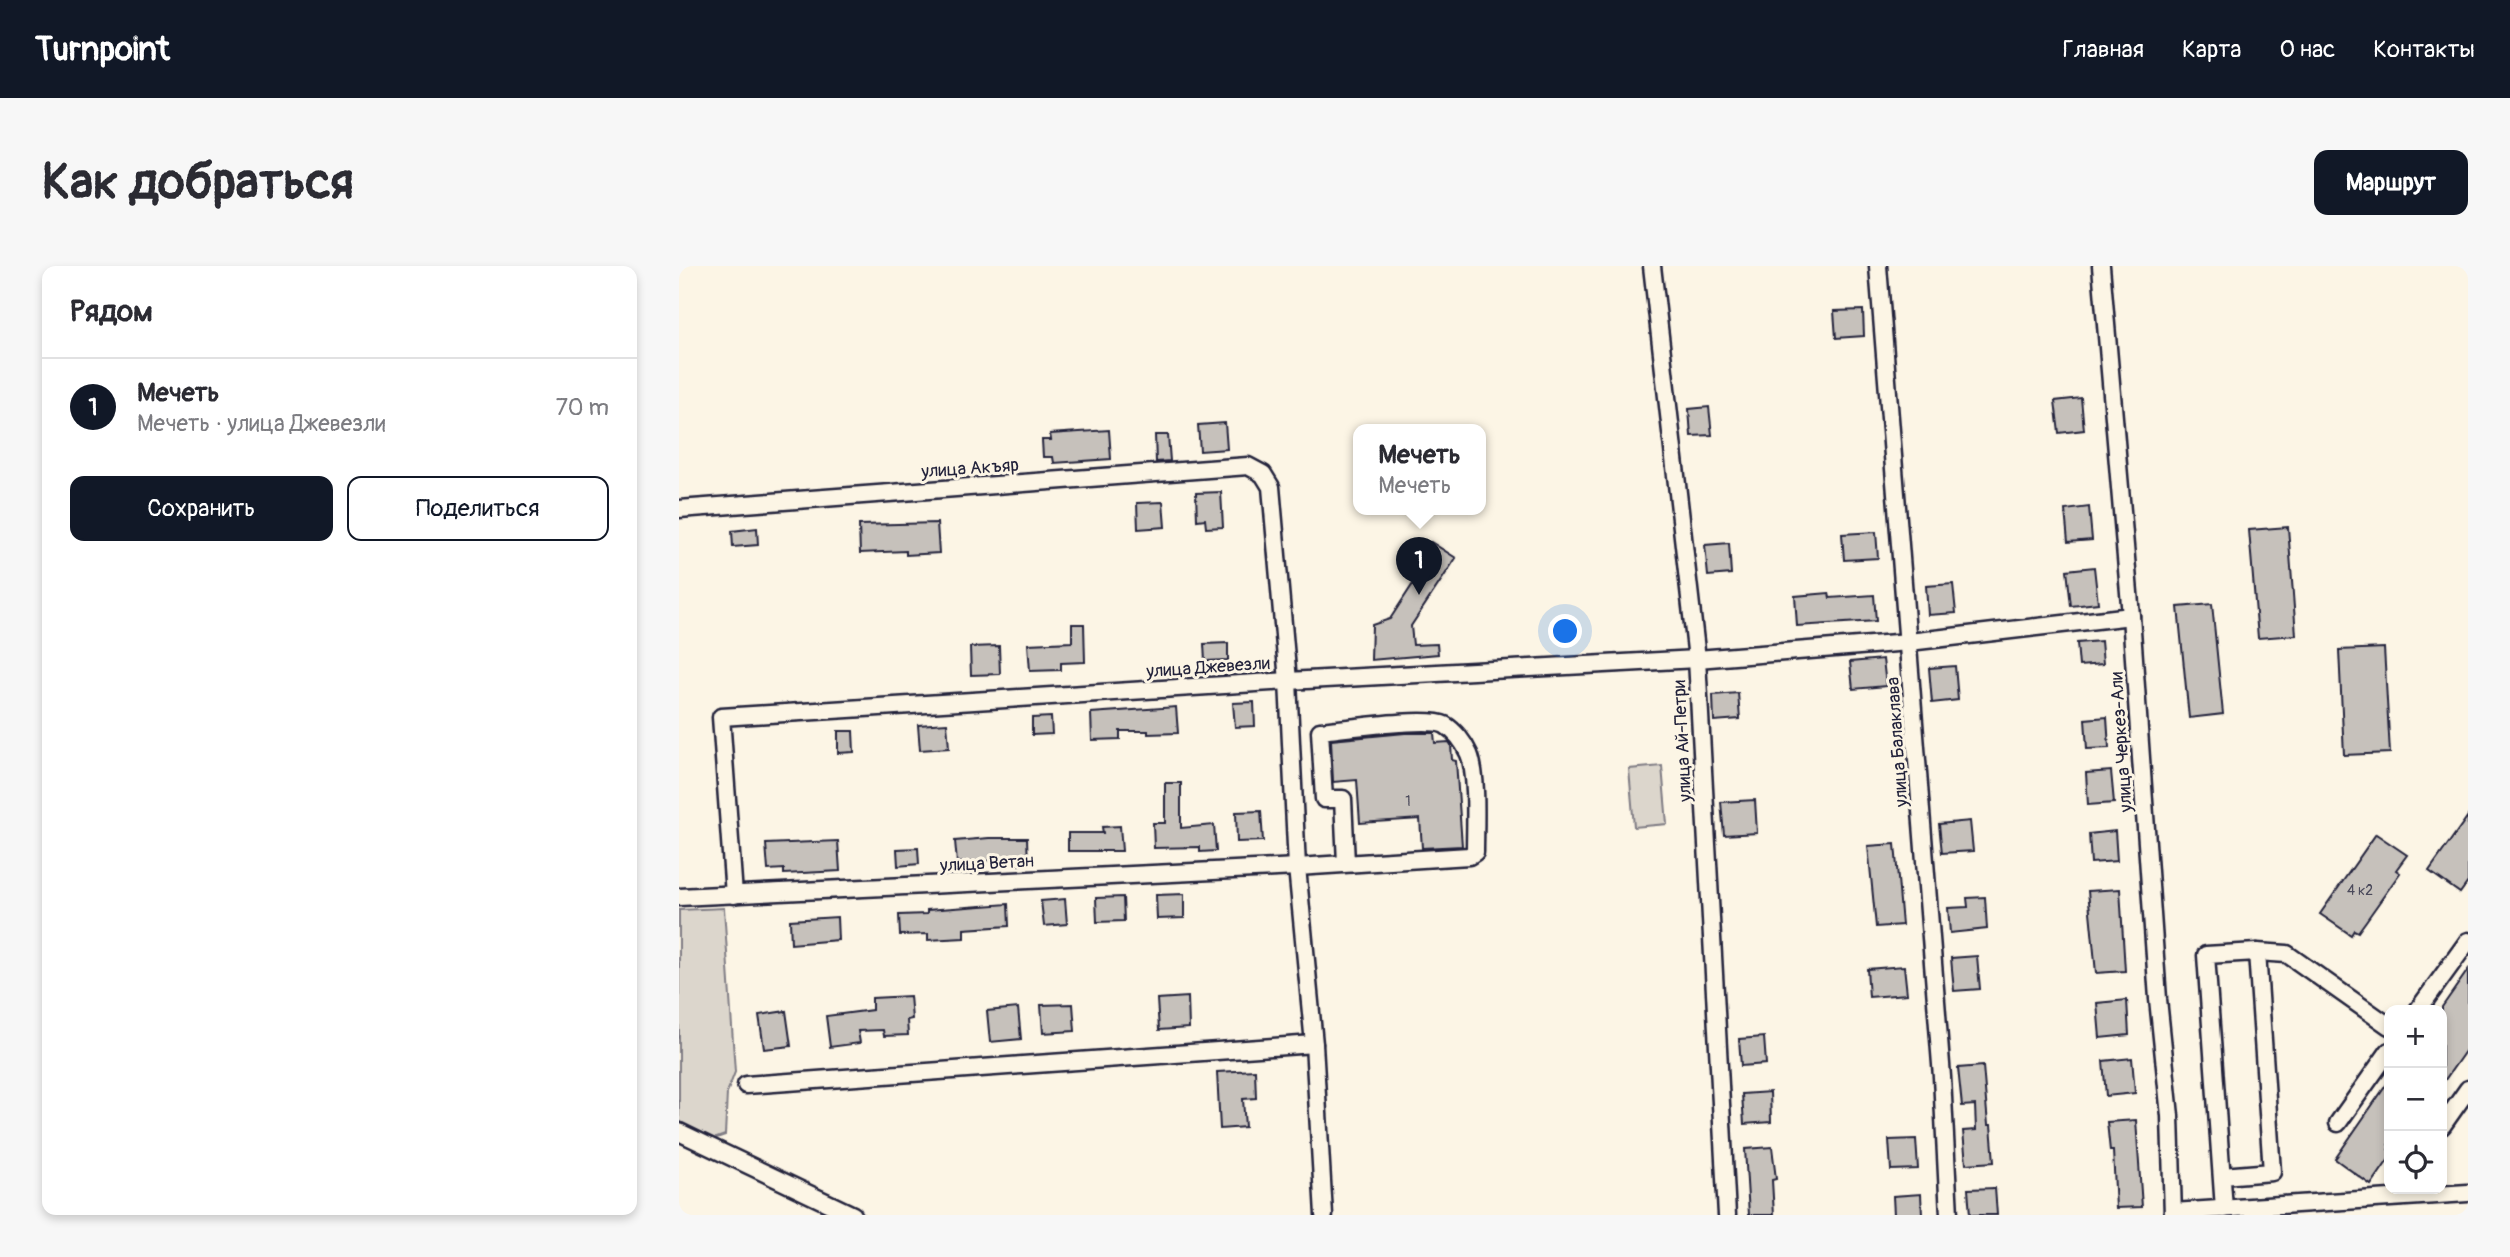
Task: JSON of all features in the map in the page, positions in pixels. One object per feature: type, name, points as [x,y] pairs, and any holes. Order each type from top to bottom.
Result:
[{"type":"street","name":"улица Ай-Петри","points":[[1652,266],[1697,659],[1727,1215]]},
{"type":"street","name":"улица Балаклава","points":[[1878,266],[1942,1077],[1949,1215]]},
{"type":"street","name":"улица Черкез-Али","points":[[2101,266],[2131,616],[2158,999],[2170,1116],[2173,1214]]},
{"type":"street","name":"улица Акъяр","points":[[679,509],[1248,466],[1263,474],[1271,487],[1288,681]]},
{"type":"street","name":"улица Джевезли","points":[[734,895],[721,717],[1288,681],[1697,659],[1909,642],[2131,616]]},
{"type":"street","points":[[1288,681],[1297,867],[1314,1044],[1324,1215]]},
{"type":"street","name":"улица Ветан","points":[[679,897],[1297,867],[1469,856],[1475,852],[1472,770],[1469,754],[1457,734],[1443,724],[1418,723],[1320,731],[1324,799],[1343,799],[1346,863]]},
{"type":"street","points":[[2423,1005],[2468,941]]},
{"type":"street","points":[[2224,1209],[2206,955],[2257,952],[2287,954],[2384,1022]]},
{"type":"street","points":[[2222,1175],[2272,1172],[2257,952]]},
{"type":"street","points":[[746,1085],[1314,1044]]},
{"type":"street","points":[[2339,1123],[2384,1058]]},
{"type":"street","points":[[2447,1119],[2468,1089]]},
{"type":"street","points":[[679,1132],[853,1215]]},
{"type":"street","points":[[2447,1193],[2468,1193]]},
{"type":"street","points":[[2173,1214],[2384,1194]]},
{"type":"shaded area","points":[[1662,766],[1667,824],[1634,827],[1629,769]]},
{"type":"shaded area","points":[[724,908],[735,1072],[727,1093],[725,1135],[714,1139],[679,1121],[679,910]]},
{"type":"building","points":[[1863,310],[1864,336],[1836,338],[1834,311]]},
{"type":"building","points":[[2081,398],[2084,430],[2059,433],[2055,401]]},
{"type":"building","points":[[1709,407],[1712,435],[1691,436],[1689,409]]},
{"type":"building","points":[[1225,423],[1227,449],[1200,451],[1198,425]]},
{"type":"building","points":[[1109,430],[1111,459],[1054,463],[1053,457],[1043,457],[1042,440],[1051,440],[1050,434]]},
{"type":"building","points":[[1155,435],[1168,435],[1170,461],[1156,462]]},
{"type":"building","points":[[1221,492],[1223,527],[1206,528],[1205,519],[1197,520],[1196,493]]},
{"type":"building","points":[[1163,502],[1165,527],[1138,529],[1137,503]]},
{"type":"building","points":[[2089,507],[2092,540],[2068,542],[2065,510]]},
{"type":"building","points":[[937,523],[939,553],[860,553],[859,525]]},
{"type":"building","points":[[2288,527],[2296,635],[2258,638],[2249,530]]},
{"type":"building","points":[[757,528],[758,545],[733,547],[732,531]]},
{"type":"building","points":[[1876,532],[1878,558],[1844,560],[1842,534]]},
{"type":"building","points":[[1431,542],[1456,558],[1411,626],[1413,645],[1437,644],[1438,654],[1371,660],[1372,625],[1390,619],[1422,570],[1416,566]]},
{"type":"building","points":[[1729,543],[1731,574],[1708,576],[1705,545]]},
{"type":"building","points":[[2094,567],[2098,603],[2071,606],[2067,570]]},
{"type":"building","points":[[1953,584],[1956,613],[1928,615],[1926,586]]},
{"type":"building","points":[[1829,593],[1830,598],[1874,595],[1876,621],[1797,626],[1795,596]]},
{"type":"building","points":[[2212,604],[2223,714],[2189,718],[2178,607]]},
{"type":"building","points":[[1072,624],[1084,624],[1085,662],[1061,663],[1061,670],[1030,671],[1028,644],[1072,642]]},
{"type":"building","points":[[2101,641],[2103,664],[2079,666],[2077,643]]},
{"type":"building","points":[[1228,643],[1228,660],[1205,661],[1204,644]]},
{"type":"building","points":[[999,646],[1000,674],[971,675],[970,647]]},
{"type":"building","points":[[2384,648],[2390,753],[2344,755],[2339,650]]},
{"type":"building","points":[[1883,659],[1886,686],[1853,689],[1850,662]]},
{"type":"building","points":[[1955,666],[1958,700],[1932,703],[1929,668]]},
{"type":"building","points":[[1738,693],[1740,719],[1714,721],[1713,695]]},
{"type":"building","points":[[1254,702],[1255,726],[1235,727],[1233,703]]},
{"type":"building","points":[[1176,707],[1178,733],[1120,731],[1120,739],[1092,740],[1091,713]]},
{"type":"building","points":[[1051,717],[1052,734],[1032,735],[1032,718]]},
{"type":"building","points":[[2107,717],[2109,748],[2087,749],[2085,719]]},
{"type":"building","points":[[947,723],[949,748],[920,750],[918,725]]},
{"type":"building","points":[[838,731],[853,731],[854,752],[838,753]]},
{"type":"building","points":[[1434,733],[1435,743],[1449,742],[1451,745],[1452,760],[1456,761],[1462,846],[1422,848],[1420,819],[1360,823],[1357,780],[1333,782],[1331,740]]},
{"type":"building","points":[[2111,771],[2114,803],[2088,805],[2086,773]]},
{"type":"building","points":[[1165,783],[1181,783],[1181,828],[1214,825],[1216,851],[1200,852],[1200,847],[1154,848],[1153,823],[1165,823]]},
{"type":"building","points":[[1755,800],[1757,833],[1724,835],[1721,802]]},
{"type":"building","points":[[1261,811],[1263,841],[1237,842],[1236,812]]},
{"type":"building","points":[[2468,816],[2468,882],[2460,893],[2429,871]]},
{"type":"building","points":[[1970,821],[1973,851],[1942,853],[1939,824]]},
{"type":"building","points":[[1120,826],[1122,851],[1068,851],[1068,833],[1103,833],[1102,827]]},
{"type":"building","points":[[2115,831],[2117,861],[2091,863],[2089,834]]},
{"type":"building","points":[[2376,834],[2407,855],[2396,870],[2400,873],[2358,932],[2354,930],[2351,935],[2320,914]]},
{"type":"building","points":[[1027,838],[1028,864],[1015,865],[1015,859],[957,863],[955,841]]},
{"type":"building","points":[[838,841],[840,871],[784,874],[784,869],[768,870],[766,844]]},
{"type":"building","points":[[1895,844],[1902,925],[1876,927],[1868,846]]},
{"type":"building","points":[[918,848],[919,864],[898,866],[897,849]]},
{"type":"building","points":[[2120,889],[2125,971],[2096,973],[2088,891]]},
{"type":"building","points":[[1184,894],[1184,918],[1157,919],[1156,895]]},
{"type":"building","points":[[1123,897],[1124,921],[1097,922],[1096,898]]},
{"type":"building","points":[[1985,897],[1987,929],[1950,933],[1948,908],[1968,907],[1967,898]]},
{"type":"building","points":[[1065,899],[1067,924],[1044,926],[1041,901]]},
{"type":"building","points":[[1008,904],[1009,926],[964,929],[964,938],[928,940],[928,934],[900,935],[899,915],[927,914],[927,910]]},
{"type":"building","points":[[837,917],[838,940],[791,944],[790,920]]},
{"type":"building","points":[[1977,956],[1980,989],[1954,991],[1951,958]]},
{"type":"building","points":[[1904,966],[1907,994],[1869,997],[1867,969]]},
{"type":"building","points":[[2468,970],[2468,1047],[2447,1077],[2447,1005],[2443,1005]]},
{"type":"building","points":[[910,996],[912,1019],[907,1020],[908,1035],[884,1036],[883,1030],[858,1031],[860,1043],[830,1047],[826,1016],[872,1010],[872,998]]},
{"type":"building","points":[[1188,997],[1189,1028],[1159,1030],[1157,999]]},
{"type":"building","points":[[2127,1000],[2129,1035],[2100,1038],[2097,1003]]},
{"type":"building","points":[[1073,1004],[1075,1031],[1043,1033],[1041,1005]]},
{"type":"building","points":[[1018,1008],[1021,1039],[990,1042],[987,1011]]},
{"type":"building","points":[[786,1011],[791,1046],[764,1049],[759,1015]]},
{"type":"building","points":[[1764,1037],[1766,1064],[1741,1066],[1739,1039]]},
{"type":"building","points":[[2132,1058],[2135,1093],[2106,1096],[2103,1061]]},
{"type":"building","points":[[1983,1066],[1994,1162],[1966,1164],[1963,1131],[1976,1130],[1975,1105],[1962,1106],[1958,1068]]},
{"type":"building","points":[[1255,1070],[1256,1098],[1243,1099],[1245,1127],[1220,1129],[1217,1072]]},
{"type":"building","points":[[2384,1088],[2384,1166],[2371,1185],[2335,1159]]},
{"type":"building","points":[[1770,1092],[1771,1122],[1744,1124],[1742,1094]]},
{"type":"building","points":[[2136,1120],[2142,1207],[2116,1208],[2113,1151],[2110,1151],[2107,1122]]},
{"type":"building","points":[[1916,1139],[1918,1169],[1891,1170],[1889,1140]]},
{"type":"building","points":[[1772,1147],[1776,1179],[1772,1180],[1774,1215],[1749,1215],[1745,1149]]},
{"type":"building","points":[[1995,1188],[1997,1215],[1970,1215],[1968,1189]]},
{"type":"building","points":[[1921,1194],[1922,1215],[1894,1215],[1893,1196]]},
{"type":"place","name":"Мечеть","points":[[1419,595]]}]
